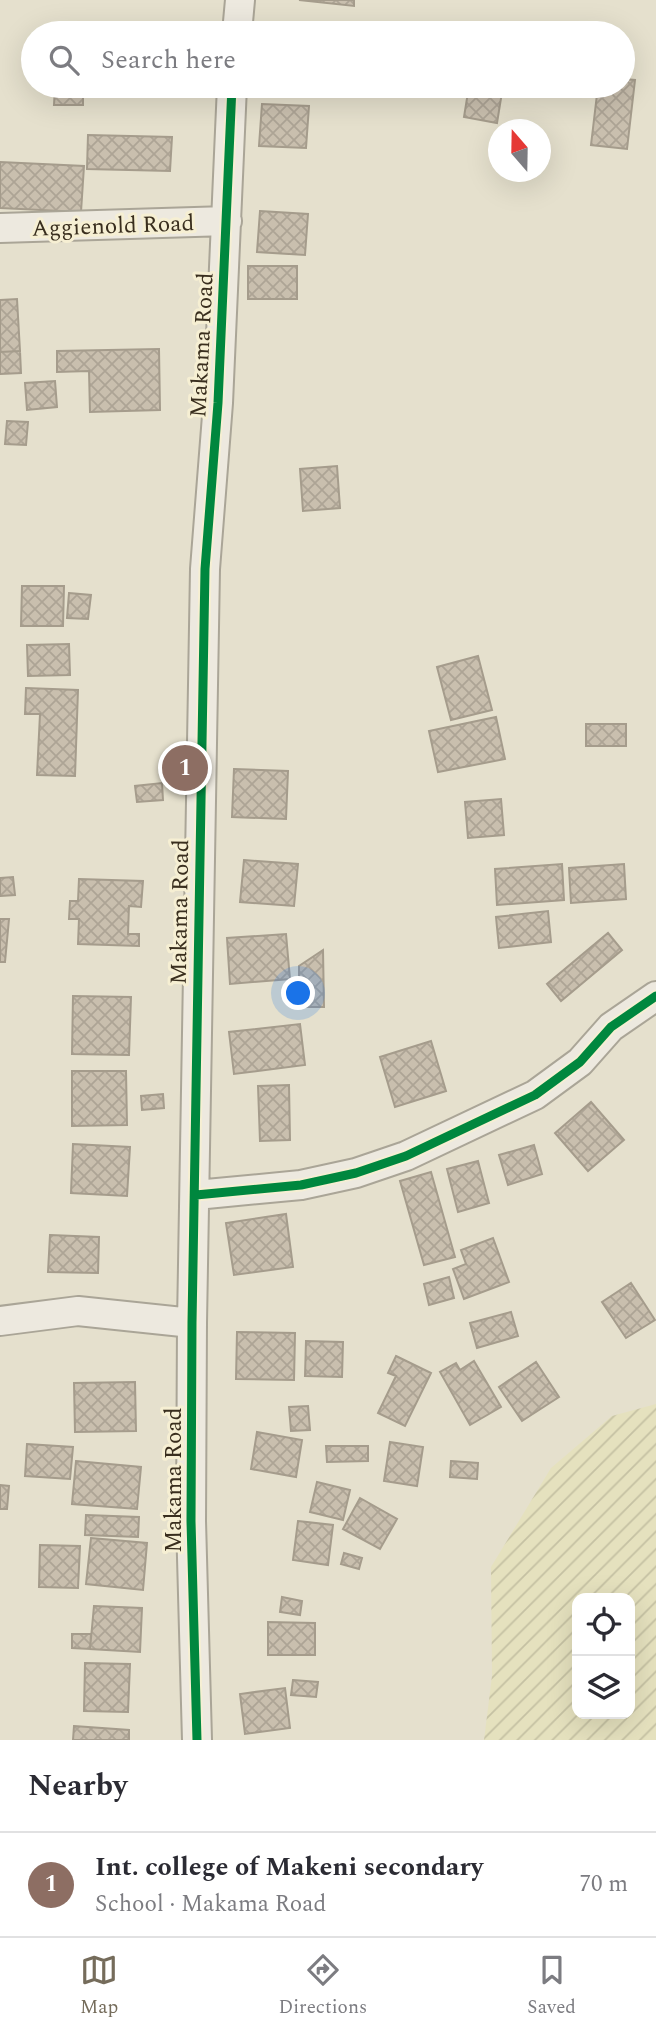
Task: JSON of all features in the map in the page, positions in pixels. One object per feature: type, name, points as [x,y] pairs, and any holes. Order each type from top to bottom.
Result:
[{"type":"street","points":[[238,21],[240,0]]},
{"type":"street","name":"Makama Road","points":[[197,1740],[191,1521],[192,1323],[205,569],[227,221],[232,98]]},
{"type":"street","name":"Aggienold Road","points":[[0,228],[227,221]]},
{"type":"street","points":[[195,1195],[301,1185],[356,1173],[405,1156],[535,1095],[580,1062],[611,1027],[656,996]]},
{"type":"street","points":[[0,1321],[78,1311],[192,1323]]},
{"type":"shaded area","points":[[656,1404],[656,1740],[484,1740],[492,1676],[491,1567],[551,1468],[612,1416]]},
{"type":"building","points":[[299,0],[354,0],[354,6]]},
{"type":"building","points":[[54,98],[83,98],[83,105],[54,105]]},
{"type":"building","points":[[467,98],[501,98],[498,119],[488,119],[488,121],[464,117]]},
{"type":"building","points":[[597,98],[633,98],[627,149],[591,145]]},
{"type":"building","points":[[262,104],[309,106],[306,148],[259,146]]},
{"type":"building","points":[[88,135],[172,137],[170,171],[87,169]]},
{"type":"building","points":[[0,162],[84,166],[81,212],[0,208]]},
{"type":"building","points":[[260,211],[308,214],[305,255],[257,252]]},
{"type":"building","points":[[248,266],[297,266],[297,299],[248,299]]},
{"type":"building","points":[[17,299],[20,351],[0,352],[0,300]]},
{"type":"building","points":[[159,349],[160,410],[90,412],[89,371],[57,372],[57,351]]},
{"type":"building","points":[[20,351],[21,373],[0,374],[0,352]]},
{"type":"building","points":[[55,381],[57,407],[27,410],[25,383]]},
{"type":"building","points":[[7,421],[28,422],[26,445],[5,444]]},
{"type":"building","points":[[337,466],[340,508],[303,511],[300,469]]},
{"type":"building","points":[[22,586],[64,586],[63,626],[21,626]]},
{"type":"building","points":[[69,593],[91,595],[88,619],[67,618]]},
{"type":"building","points":[[69,644],[70,675],[28,676],[27,645]]},
{"type":"building","points":[[478,656],[492,710],[451,720],[437,667]]},
{"type":"building","points":[[26,688],[78,690],[75,776],[37,775],[40,714],[25,714]]},
{"type":"building","points":[[496,717],[505,759],[438,772],[429,731]]},
{"type":"building","points":[[586,724],[626,724],[626,746],[586,746]]},
{"type":"building","points":[[234,769],[288,771],[286,819],[232,817]]},
{"type":"building","points":[[162,783],[163,800],[137,802],[135,786]]},
{"type":"building","points":[[501,799],[504,835],[468,838],[465,802]]},
{"type":"building","points":[[244,860],[298,864],[294,906],[240,902]]},
{"type":"building","points":[[562,864],[564,900],[497,905],[495,869]]},
{"type":"building","points":[[624,864],[626,899],[571,903],[569,868]]},
{"type":"building","points":[[13,877],[15,895],[0,896],[0,878]]},
{"type":"building","points":[[79,879],[143,881],[141,907],[129,906],[128,934],[139,934],[139,946],[78,944],[79,919],[69,919],[70,901],[78,901]]},
{"type":"building","points":[[548,911],[551,942],[499,948],[496,917]]},
{"type":"building","points":[[0,919],[9,919],[5,962],[0,962]]},
{"type":"building","points":[[608,933],[622,950],[561,1001],[547,984]]},
{"type":"building","points":[[286,934],[290,979],[230,984],[227,938]]},
{"type":"building","points":[[323,950],[324,1007],[299,1007],[299,966]]},
{"type":"building","points":[[73,996],[131,997],[129,1055],[72,1054]]},
{"type":"building","points":[[300,1024],[305,1065],[234,1074],[229,1032]]},
{"type":"building","points":[[431,1041],[446,1091],[395,1107],[380,1057]]},
{"type":"building","points":[[72,1071],[126,1071],[127,1125],[72,1126]]},
{"type":"building","points":[[289,1085],[290,1140],[260,1141],[258,1086]]},
{"type":"building","points":[[163,1094],[164,1108],[142,1110],[141,1096]]},
{"type":"building","points":[[591,1102],[624,1140],[588,1171],[555,1133]]},
{"type":"building","points":[[73,1144],[130,1147],[127,1196],[71,1193]]},
{"type":"building","points":[[534,1145],[542,1174],[508,1185],[499,1155]]},
{"type":"building","points":[[478,1161],[489,1203],[458,1212],[447,1169]]},
{"type":"building","points":[[431,1172],[455,1257],[424,1265],[400,1181]]},
{"type":"building","points":[[286,1214],[293,1267],[234,1275],[226,1223]]},
{"type":"building","points":[[50,1235],[99,1237],[98,1273],[48,1272]]},
{"type":"building","points":[[493,1238],[509,1282],[464,1299],[453,1269],[466,1264],[461,1250]]},
{"type":"building","points":[[449,1277],[454,1298],[429,1305],[424,1284]]},
{"type":"building","points":[[631,1283],[655,1320],[626,1338],[602,1302]]},
{"type":"building","points":[[511,1312],[518,1336],[477,1348],[470,1323]]},
{"type":"building","points":[[237,1332],[295,1333],[294,1380],[236,1379]]},
{"type":"building","points":[[306,1341],[343,1342],[342,1377],[305,1376]]},
{"type":"building","points":[[396,1356],[431,1373],[405,1426],[378,1413],[396,1376],[388,1373]]},
{"type":"building","points":[[474,1361],[501,1407],[470,1425],[440,1372],[456,1363],[460,1370]]},
{"type":"building","points":[[536,1362],[559,1397],[522,1421],[499,1387]]},
{"type":"building","points":[[135,1382],[136,1431],[75,1432],[74,1383]]},
{"type":"building","points":[[308,1406],[310,1430],[291,1431],[289,1407]]},
{"type":"building","points":[[257,1432],[302,1440],[296,1477],[251,1469]]},
{"type":"building","points":[[390,1442],[423,1447],[417,1486],[384,1481]]},
{"type":"building","points":[[27,1444],[73,1447],[70,1479],[25,1476]]},
{"type":"building","points":[[326,1446],[368,1446],[368,1461],[327,1462]]},
{"type":"building","points":[[76,1461],[141,1467],[137,1509],[72,1504]]},
{"type":"building","points":[[451,1461],[478,1463],[477,1479],[450,1477]]},
{"type":"building","points":[[317,1482],[350,1490],[343,1520],[310,1512]]},
{"type":"building","points":[[0,1485],[9,1486],[7,1509],[0,1509]]},
{"type":"building","points":[[360,1498],[397,1519],[380,1549],[343,1529]]},
{"type":"building","points":[[86,1515],[139,1517],[138,1537],[85,1535]]},
{"type":"building","points":[[298,1521],[333,1525],[328,1565],[293,1560]]},
{"type":"building","points":[[91,1538],[147,1543],[143,1590],[86,1584]]},
{"type":"building","points":[[40,1545],[80,1546],[78,1588],[39,1587]]},
{"type":"building","points":[[344,1553],[362,1558],[359,1569],[341,1564]]},
{"type":"building","points":[[282,1597],[302,1601],[300,1615],[280,1612]]},
{"type":"building","points":[[94,1606],[142,1608],[140,1652],[90,1649]]},
{"type":"building","points":[[268,1622],[315,1623],[315,1655],[268,1655]]},
{"type":"building","points":[[72,1634],[91,1634],[90,1649],[72,1648]]},
{"type":"building","points":[[85,1663],[130,1664],[128,1712],[84,1711]]},
{"type":"building","points":[[293,1680],[318,1682],[316,1697],[291,1695]]},
{"type":"building","points":[[285,1688],[290,1728],[245,1734],[240,1694]]},
{"type":"building","points":[[74,1726],[129,1730],[129,1740],[73,1740]]},
{"type":"cycle path","points":[[197,1740],[191,1521],[192,1323],[205,569],[218,403],[231,98]]},
{"type":"cycle path","points":[[196,1195],[301,1185],[356,1173],[406,1156],[535,1095],[580,1062],[611,1027],[656,996]]},
{"type":"place","name":"Int. college of Makeni secondary","points":[[185,768]]}]
